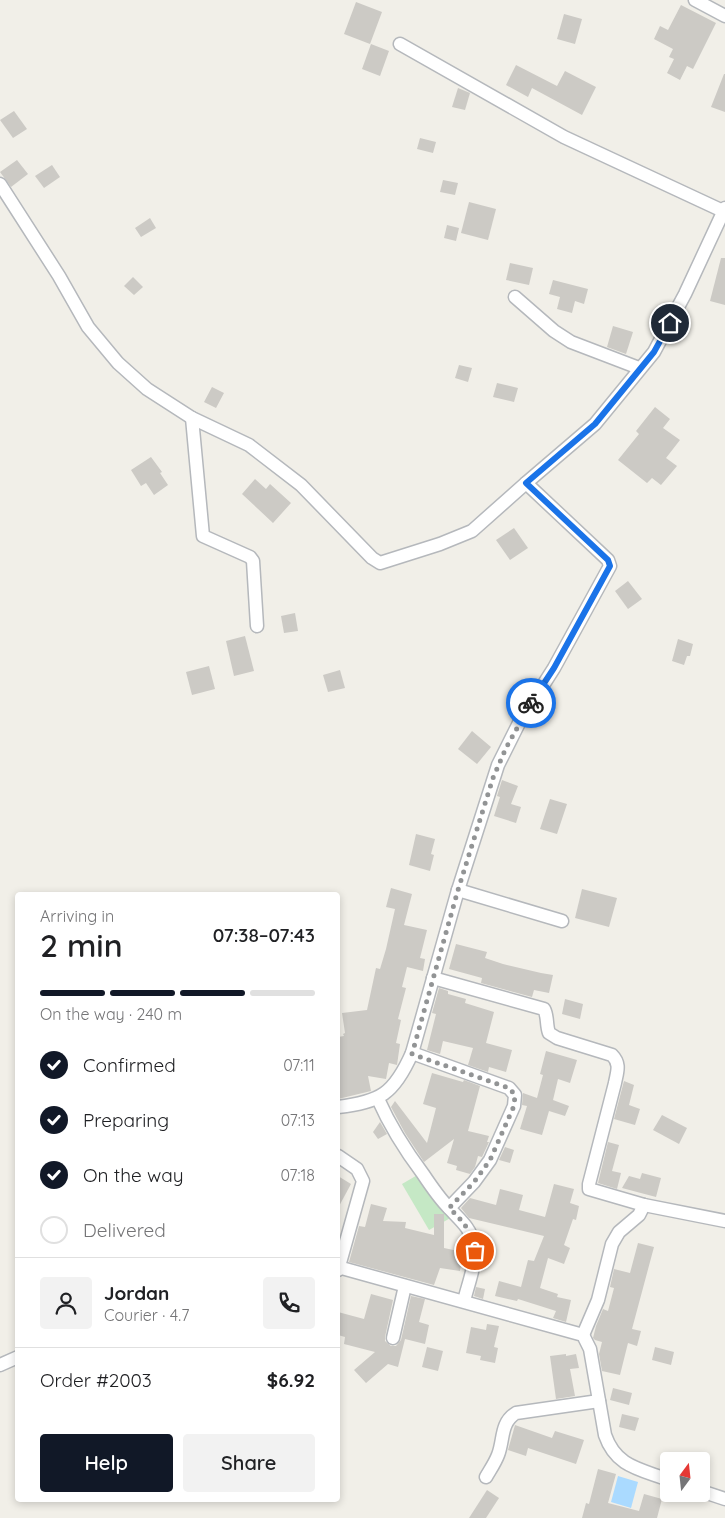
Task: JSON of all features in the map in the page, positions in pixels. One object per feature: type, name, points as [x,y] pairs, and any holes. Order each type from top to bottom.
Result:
[{"type":"street","points":[[695,0],[725,16]]},
{"type":"street","points":[[0,184],[59,276],[88,327],[118,363],[147,389],[192,418],[241,441],[256,451],[301,485],[372,558],[380,563],[440,544],[472,531],[595,424],[654,352],[685,294],[724,209],[564,137],[400,44]]},
{"type":"street","points":[[515,297],[554,331],[571,342],[639,368]]},
{"type":"street","points":[[192,418],[203,536],[250,557],[253,561],[257,626]]},
{"type":"street","points":[[340,1107],[362,1104],[378,1098],[398,1079],[412,1054],[458,890],[498,765],[519,723],[554,668],[610,566],[608,560],[526,483]]},
{"type":"street","points":[[458,890],[562,921]]},
{"type":"street","points":[[433,978],[544,1009],[546,1013],[546,1026],[549,1033],[557,1038],[612,1056],[617,1060],[618,1066],[615,1083],[588,1184],[590,1189],[644,1205],[725,1221]]},
{"type":"street","points":[[412,1054],[509,1088],[515,1095],[514,1106],[490,1160],[474,1182],[449,1208]]},
{"type":"street","points":[[378,1098],[388,1122],[422,1173],[449,1208],[466,1225],[474,1244],[474,1260],[464,1302]]},
{"type":"street","points":[[340,1157],[358,1169],[363,1181],[340,1262]]},
{"type":"street","points":[[583,1335],[598,1300],[612,1244],[620,1232],[639,1215],[644,1205]]},
{"type":"street","points":[[340,1270],[583,1335],[590,1349],[605,1435],[610,1448],[619,1458],[632,1466],[660,1477]]},
{"type":"street","points":[[393,1338],[405,1286]]},
{"type":"street","points":[[0,1364],[15,1358]]},
{"type":"street","points":[[486,1477],[498,1454],[504,1425],[509,1417],[516,1413],[599,1401]]},
{"type":"street","points":[[710,1494],[725,1499]]},
{"type":"green space","points":[[426,1170],[454,1216],[429,1230],[402,1184]]},
{"type":"water","points":[[618,1476],[638,1482],[631,1508],[611,1502]]},
{"type":"building","points":[[356,2],[382,12],[370,44],[344,34]]},
{"type":"building","points":[[681,5],[716,23],[693,69],[687,66],[680,80],[667,73],[674,59],[669,57],[673,49],[654,39],[660,26],[668,30]]},
{"type":"building","points":[[564,14],[582,19],[575,44],[557,39]]},
{"type":"building","points":[[371,44],[389,51],[380,76],[362,69]]},
{"type":"building","points":[[516,65],[557,86],[565,71],[596,87],[582,115],[532,88],[528,97],[506,85]]},
{"type":"building","points":[[725,74],[725,112],[711,107]]},
{"type":"building","points":[[458,88],[470,93],[465,110],[452,107]]},
{"type":"building","points":[[14,111],[27,129],[13,138],[0,120]]},
{"type":"building","points":[[420,138],[436,142],[433,153],[417,149]]},
{"type":"building","points":[[17,160],[28,174],[11,187],[0,172]]},
{"type":"building","points":[[52,165],[60,177],[44,188],[35,176]]},
{"type":"building","points":[[443,180],[458,183],[455,195],[440,192]]},
{"type":"building","points":[[469,202],[496,209],[488,240],[461,233]]},
{"type":"building","points":[[150,218],[156,228],[141,237],[135,228]]},
{"type":"building","points":[[447,225],[459,228],[456,241],[444,238]]},
{"type":"building","points":[[721,258],[725,258],[725,305],[710,301]]},
{"type":"building","points":[[510,263],[533,268],[529,285],[506,280]]},
{"type":"building","points":[[133,277],[143,287],[134,295],[124,286]]},
{"type":"building","points":[[553,280],[588,289],[584,304],[575,301],[572,313],[557,309],[560,297],[549,294]]},
{"type":"building","points":[[613,326],[633,332],[626,354],[607,347]]},
{"type":"building","points":[[459,365],[472,368],[468,382],[455,378]]},
{"type":"building","points":[[497,383],[518,388],[514,402],[493,397]]},
{"type":"building","points":[[212,387],[224,393],[216,408],[204,402]]},
{"type":"building","points":[[655,407],[670,419],[663,428],[680,440],[666,458],[677,466],[661,485],[652,478],[647,483],[618,460],[639,434],[636,431]]},
{"type":"building","points":[[151,457],[162,472],[160,473],[168,485],[154,495],[146,483],[141,486],[131,470]]},
{"type":"building","points":[[255,479],[266,489],[270,484],[291,503],[273,523],[242,494]]},
{"type":"building","points":[[514,528],[528,548],[510,560],[496,540]]},
{"type":"building","points":[[628,581],[642,599],[628,609],[615,591]]},
{"type":"building","points":[[295,613],[298,631],[284,633],[281,616]]},
{"type":"building","points":[[245,636],[254,671],[234,676],[226,641]]},
{"type":"building","points":[[678,639],[693,644],[690,656],[687,656],[684,665],[672,661]]},
{"type":"building","points":[[209,666],[215,689],[192,695],[186,672]]},
{"type":"building","points":[[340,670],[345,688],[328,692],[323,675]]},
{"type":"building","points":[[472,731],[491,747],[477,764],[458,749]]},
{"type":"building","points":[[502,780],[518,786],[511,804],[521,807],[516,823],[494,816],[500,797],[497,796]]},
{"type":"building","points":[[550,799],[567,804],[557,834],[540,829]]},
{"type":"building","points":[[416,834],[435,839],[431,854],[434,855],[430,871],[409,865]]},
{"type":"building","points":[[391,888],[412,894],[404,925],[427,930],[420,958],[425,959],[423,971],[407,967],[402,987],[406,988],[398,1019],[401,1020],[396,1043],[400,1044],[397,1065],[389,1063],[386,1079],[368,1076],[371,1091],[340,1099],[340,1037],[344,1036],[343,1034],[345,1033],[342,1013],[367,1010],[376,968],[380,969],[395,909],[386,907]]},
{"type":"building","points":[[582,889],[617,898],[609,927],[575,918]]},
{"type":"building","points":[[456,944],[487,952],[485,958],[503,964],[553,975],[549,993],[534,990],[532,997],[481,983],[482,978],[449,969]]},
{"type":"building","points":[[439,988],[448,991],[448,994],[466,999],[465,1003],[494,1012],[486,1043],[512,1050],[506,1072],[489,1067],[488,1072],[468,1065],[473,1048],[443,1041],[440,1054],[427,1050],[436,1014],[432,1013]]},
{"type":"building","points":[[565,999],[583,1004],[580,1019],[562,1014]]},
{"type":"building","points":[[546,1051],[577,1060],[570,1083],[558,1079],[553,1100],[569,1106],[565,1116],[549,1111],[542,1135],[520,1129],[527,1106],[522,1105],[523,1093],[537,1098],[543,1075],[540,1074]]},
{"type":"building","points":[[432,1073],[463,1082],[464,1080],[480,1086],[468,1131],[489,1136],[487,1142],[489,1142],[482,1157],[478,1156],[475,1167],[470,1174],[456,1170],[457,1166],[447,1163],[454,1139],[424,1162],[391,1107],[395,1101],[427,1143],[436,1108],[423,1104]]},
{"type":"building","points":[[624,1081],[634,1085],[629,1105],[640,1109],[635,1125],[614,1119]]},
{"type":"building","points":[[662,1115],[687,1128],[679,1144],[653,1130]]},
{"type":"building","points":[[380,1122],[387,1134],[378,1139],[373,1132]]},
{"type":"building","points":[[608,1142],[619,1145],[612,1171],[621,1173],[617,1189],[598,1183]]},
{"type":"building","points":[[505,1147],[514,1150],[510,1163],[499,1160]]},
{"type":"building","points":[[642,1173],[661,1178],[656,1197],[622,1188],[629,1176],[640,1179]]},
{"type":"building","points":[[340,1177],[351,1184],[340,1204]]},
{"type":"building","points":[[554,1184],[574,1189],[570,1203],[579,1206],[576,1220],[573,1219],[564,1245],[570,1248],[564,1264],[548,1258],[540,1288],[558,1294],[557,1297],[571,1300],[566,1322],[553,1318],[556,1311],[518,1299],[517,1301],[495,1296],[499,1281],[521,1287],[528,1260],[534,1261],[544,1236],[469,1218],[461,1208],[470,1198],[496,1205],[500,1189],[523,1195],[519,1210],[545,1217]]},
{"type":"building","points":[[371,1204],[387,1208],[383,1221],[406,1222],[405,1228],[434,1235],[434,1214],[444,1214],[444,1248],[463,1252],[460,1271],[440,1268],[434,1285],[349,1262],[359,1226],[365,1227]]},
{"type":"building","points":[[638,1243],[654,1247],[632,1329],[641,1331],[637,1346],[628,1343],[620,1375],[602,1371],[599,1354],[602,1342],[593,1338],[603,1309],[608,1311],[614,1288],[610,1287],[614,1269],[630,1273]]},
{"type":"building","points":[[476,1287],[485,1289],[483,1299],[474,1296]]},
{"type":"building","points":[[371,1294],[393,1300],[385,1341],[391,1346],[396,1346],[401,1340],[411,1296],[425,1299],[419,1322],[429,1325],[425,1344],[405,1339],[398,1367],[388,1364],[366,1383],[354,1370],[375,1352],[344,1344],[345,1337],[340,1336],[340,1313],[364,1319]]},
{"type":"building","points":[[487,1324],[499,1326],[494,1347],[498,1348],[495,1363],[480,1360],[481,1356],[466,1353],[471,1327],[486,1330]]},
{"type":"building","points":[[427,1347],[443,1351],[438,1371],[422,1367]]},
{"type":"building","points":[[655,1347],[674,1352],[671,1365],[652,1360]]},
{"type":"building","points":[[566,1354],[566,1356],[576,1354],[579,1368],[570,1369],[575,1396],[556,1399],[550,1356]]},
{"type":"building","points":[[613,1388],[632,1393],[629,1405],[610,1400]]},
{"type":"building","points":[[622,1414],[639,1418],[635,1431],[619,1427]]},
{"type":"building","points":[[515,1425],[552,1438],[555,1431],[584,1440],[576,1464],[528,1448],[526,1456],[508,1450]]},
{"type":"building","points":[[598,1469],[616,1474],[608,1503],[639,1511],[644,1494],[660,1498],[661,1502],[657,1518],[582,1518],[586,1503],[589,1504]]},
{"type":"building","points":[[487,1490],[499,1498],[486,1518],[469,1518]]},
{"type":"way so far","points":[[475,1251],[466,1225],[449,1208],[474,1182],[490,1160],[514,1106],[515,1095],[509,1088],[412,1054],[458,890],[493,778],[506,748],[531,703]]},
{"type":"route","points":[[531,703],[554,668],[610,566],[608,560],[526,483],[595,424],[654,352],[670,323]]}]
